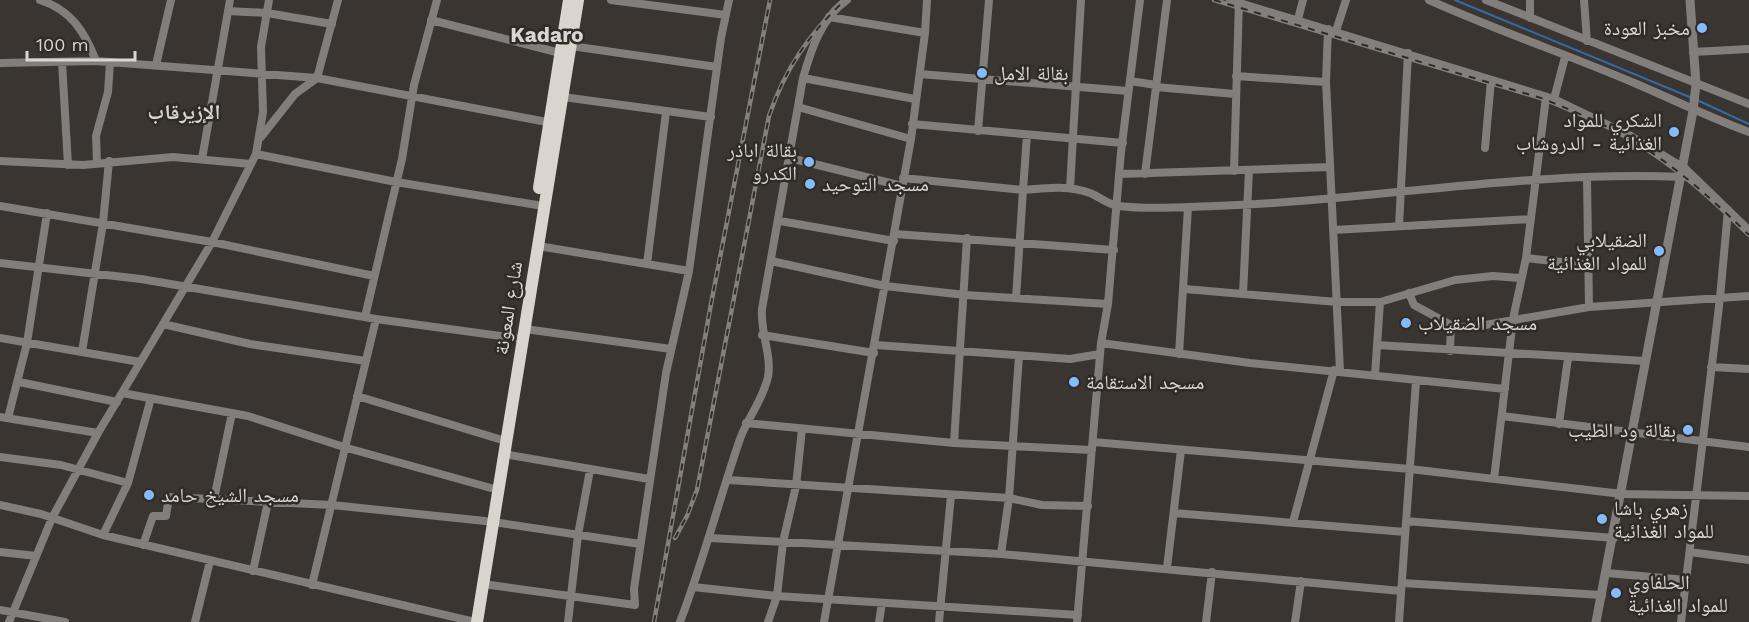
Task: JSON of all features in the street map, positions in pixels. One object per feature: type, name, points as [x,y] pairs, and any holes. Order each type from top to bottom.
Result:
[{"type":"highway","name":"شارع المعونة","points":[[473,622],[483,584],[491,488],[537,205],[554,123],[563,97],[569,0]]},
{"type":"highway","name":"شارع المعونة","points":[[473,622],[489,521],[504,454],[525,328],[566,50],[578,0]]},
{"type":"street","points":[[40,0],[52,4],[77,24],[88,38],[96,61]]},
{"type":"street","points":[[156,65],[171,0]]},
{"type":"street","points":[[202,159],[230,0]]},
{"type":"street","points":[[9,622],[52,518],[77,470],[186,288],[256,154],[261,137],[261,47],[269,0]]},
{"type":"street","points":[[261,137],[295,94],[317,78],[338,0]]},
{"type":"street","points":[[365,317],[396,182],[412,97],[437,0]]},
{"type":"street","points":[[611,0],[726,15]]},
{"type":"street","points":[[483,584],[571,598],[635,605],[633,589],[649,479],[670,349],[689,270],[717,67],[729,0]]},
{"type":"street","points":[[680,622],[710,538],[746,423],[759,401],[768,378],[768,357],[762,335],[762,309],[780,221],[803,78],[814,41],[829,17],[847,0]]},
{"type":"street","points":[[824,622],[911,139],[927,0]]},
{"type":"street","points":[[978,131],[989,0]]},
{"type":"street","points":[[1070,188],[1082,0]]},
{"type":"street","points":[[693,586],[777,596],[940,605],[1077,619],[1101,343],[1108,304],[1122,143],[1140,0]]},
{"type":"street","points":[[1144,174],[1167,0]]},
{"type":"street","points":[[1298,19],[1303,0]]},
{"type":"street","points":[[1336,31],[1346,0]]},
{"type":"street","points":[[1429,0],[1749,132]]},
{"type":"street","points":[[1486,0],[1497,2],[1530,18],[1696,86],[1749,105]]},
{"type":"street","points":[[1530,0],[1530,18]]},
{"type":"street","points":[[1584,0],[1587,41]]},
{"type":"street","points":[[1596,622],[1614,538],[1656,301],[1694,109],[1696,86],[1690,0]]},
{"type":"street","points":[[1234,171],[1236,1],[1550,98],[1629,135],[1683,173],[1747,228]]},
{"type":"street","points":[[228,11],[267,13],[332,24]]},
{"type":"street","points":[[829,17],[925,33]]},
{"type":"street","points":[[431,20],[566,50],[717,67]]},
{"type":"street","points":[[1293,522],[1337,370],[1337,302],[1326,82],[1328,29]]},
{"type":"street","points":[[1693,52],[1749,49]]},
{"type":"street","points":[[1399,226],[1408,54]]},
{"type":"street","points":[[1494,478],[1513,319],[1526,258],[1550,98],[1565,57]]},
{"type":"street","points":[[0,63],[96,61],[262,72],[317,78],[554,123]]},
{"type":"street","points":[[62,62],[68,165]]},
{"type":"street","points":[[97,163],[96,135],[108,92],[110,62]]},
{"type":"street","points":[[920,74],[1128,91]]},
{"type":"street","points":[[1236,76],[1326,82]]},
{"type":"street","points":[[803,78],[915,99]]},
{"type":"street","points":[[1485,148],[1491,80]]},
{"type":"street","points":[[1130,81],[1235,94]]},
{"type":"street","points":[[563,97],[711,117]]},
{"type":"street","points":[[798,107],[911,139]]},
{"type":"street","points":[[647,264],[666,112]]},
{"type":"street","points":[[912,124],[1122,143]]},
{"type":"street","points":[[1016,298],[1027,135]]},
{"type":"street","points":[[256,154],[396,182],[537,205]]},
{"type":"street","points":[[0,171],[1,161],[68,165],[173,157],[251,164]]},
{"type":"street","points":[[790,158],[902,182],[1023,190],[1070,188],[1092,194],[1118,206],[1248,205],[1536,182],[1683,173]]},
{"type":"street","points":[[82,352],[103,223],[109,161]]},
{"type":"street","points":[[1119,174],[1330,167]]},
{"type":"street","points":[[1243,294],[1249,170]]},
{"type":"street","points":[[1587,179],[1589,307]]},
{"type":"street","points":[[0,206],[212,242],[374,276]]},
{"type":"street","points":[[1179,354],[1185,289],[1188,207]]},
{"type":"street","points":[[1681,622],[1720,298],[1728,210]]},
{"type":"street","points":[[47,213],[40,269],[19,382],[4,417],[98,433]]},
{"type":"street","points":[[1333,230],[1531,219]]},
{"type":"street","points":[[780,221],[894,237],[967,238],[1114,250]]},
{"type":"street","points":[[954,443],[967,238]]},
{"type":"street","points":[[538,246],[689,270]]},
{"type":"street","points":[[1526,258],[1588,265]]},
{"type":"street","points":[[771,261],[885,286],[965,295],[1108,304]]},
{"type":"street","points":[[0,263],[141,279],[376,319],[515,338]]},
{"type":"street","points":[[1185,289],[1337,302],[1380,302],[1473,277],[1520,278]]},
{"type":"street","points":[[1409,293],[1414,305],[1451,325],[1468,328],[1589,307],[1749,296]]},
{"type":"street","points":[[1375,375],[1380,302]]},
{"type":"street","points":[[312,585],[347,448],[376,319]]},
{"type":"street","points":[[163,324],[250,344],[366,361]]},
{"type":"street","points":[[1450,351],[1451,325]]},
{"type":"street","points":[[525,328],[670,349]]},
{"type":"street","points":[[762,335],[875,349],[961,351],[1070,359],[1100,354]]},
{"type":"street","points":[[0,338],[140,362]]},
{"type":"street","points":[[1101,343],[1416,381],[1505,389]]},
{"type":"street","points":[[1377,345],[1645,362]]},
{"type":"street","points":[[1001,554],[1009,498],[1019,356]]},
{"type":"street","points":[[1559,424],[1568,358]]},
{"type":"street","points":[[1711,367],[1749,369]]},
{"type":"street","points":[[1399,622],[1416,381]]},
{"type":"street","points":[[19,382],[117,402]]},
{"type":"street","points":[[122,393],[232,412],[347,448],[491,488]]},
{"type":"street","points":[[357,396],[499,439]]},
{"type":"street","points":[[103,536],[128,483],[151,398]]},
{"type":"street","points":[[214,499],[232,412]]},
{"type":"street","points":[[1502,416],[1749,447]]},
{"type":"street","points":[[746,423],[954,443],[1093,446],[1310,459],[1410,468],[1622,494],[1749,496]]},
{"type":"street","points":[[768,622],[777,596],[783,542],[796,486],[801,429]]},
{"type":"street","points":[[1167,568],[1181,450]]},
{"type":"street","points":[[504,454],[649,479]]},
{"type":"street","points":[[0,457],[61,465],[128,483]]},
{"type":"street","points":[[568,622],[578,536],[590,470]]},
{"type":"street","points":[[728,480],[1009,498],[1042,505],[1088,506]]},
{"type":"street","points":[[939,622],[951,495]]},
{"type":"street","points":[[143,545],[153,516],[166,516],[168,497],[332,505],[489,521],[640,544]]},
{"type":"street","points":[[253,571],[268,502]]},
{"type":"street","points":[[0,505],[52,518],[103,536],[473,622]]},
{"type":"street","points":[[1174,513],[1405,532]]},
{"type":"street","points":[[1406,521],[1614,538]]},
{"type":"street","points":[[710,538],[946,550],[1302,581],[1602,595]]},
{"type":"street","points":[[0,552],[36,556]]},
{"type":"street","points":[[1690,552],[1749,560]]},
{"type":"street","points":[[195,622],[210,561]]},
{"type":"street","points":[[1212,572],[1206,621],[1217,622]]},
{"type":"street","points":[[1607,573],[1686,580]]},
{"type":"street","points":[[1295,622],[1302,581]]},
{"type":"street","points":[[879,622],[882,603]]},
{"type":"street","points":[[0,610],[65,622]]},
{"type":"waterway","points":[[1455,0],[1692,98]]},
{"type":"waterway","points":[[1697,100],[1749,124]]},
{"type":"railway","points":[[654,622],[711,304],[770,0]]},
{"type":"railway","points":[[675,538],[697,490],[769,116],[783,83],[809,39],[845,0]]},
{"type":"railway","points":[[1214,0],[1544,99],[1577,113],[1620,134],[1663,160],[1749,235]]},
{"type":"place","name":"مخبز العودة","points":[[1702,28]]},
{"type":"place","name":"بقالة الامل","points":[[982,73]]},
{"type":"place","name":"الشكري للمواد الغذائية - الدروشاب","points":[[1674,132]]},
{"type":"place","name":"بقالة اباذر الكدرو","points":[[809,162]]},
{"type":"place","name":"مسجد التوحيد","points":[[810,184]]},
{"type":"place","name":"الضقيلابي للمواد الغذائية","points":[[1659,251]]},
{"type":"place","name":"مسجد الضقيلاب","points":[[1406,323]]},
{"type":"place","name":"مسجد الاستقامة","points":[[1074,382]]},
{"type":"place","name":"بقالة ود الطيب","points":[[1688,430]]},
{"type":"place","name":"مسجد الشيخ حامد","points":[[149,495]]},
{"type":"place","name":"زهري باشا للمواد الغذائية","points":[[1602,519]]},
{"type":"place","name":"الحلفاوي للمواد الغذائية","points":[[1616,593]]},
{"type":"district","name":"Kadaro","points":[[547,35]]},
{"type":"district","name":"الإزيرقاب","points":[[184,112]]}]
